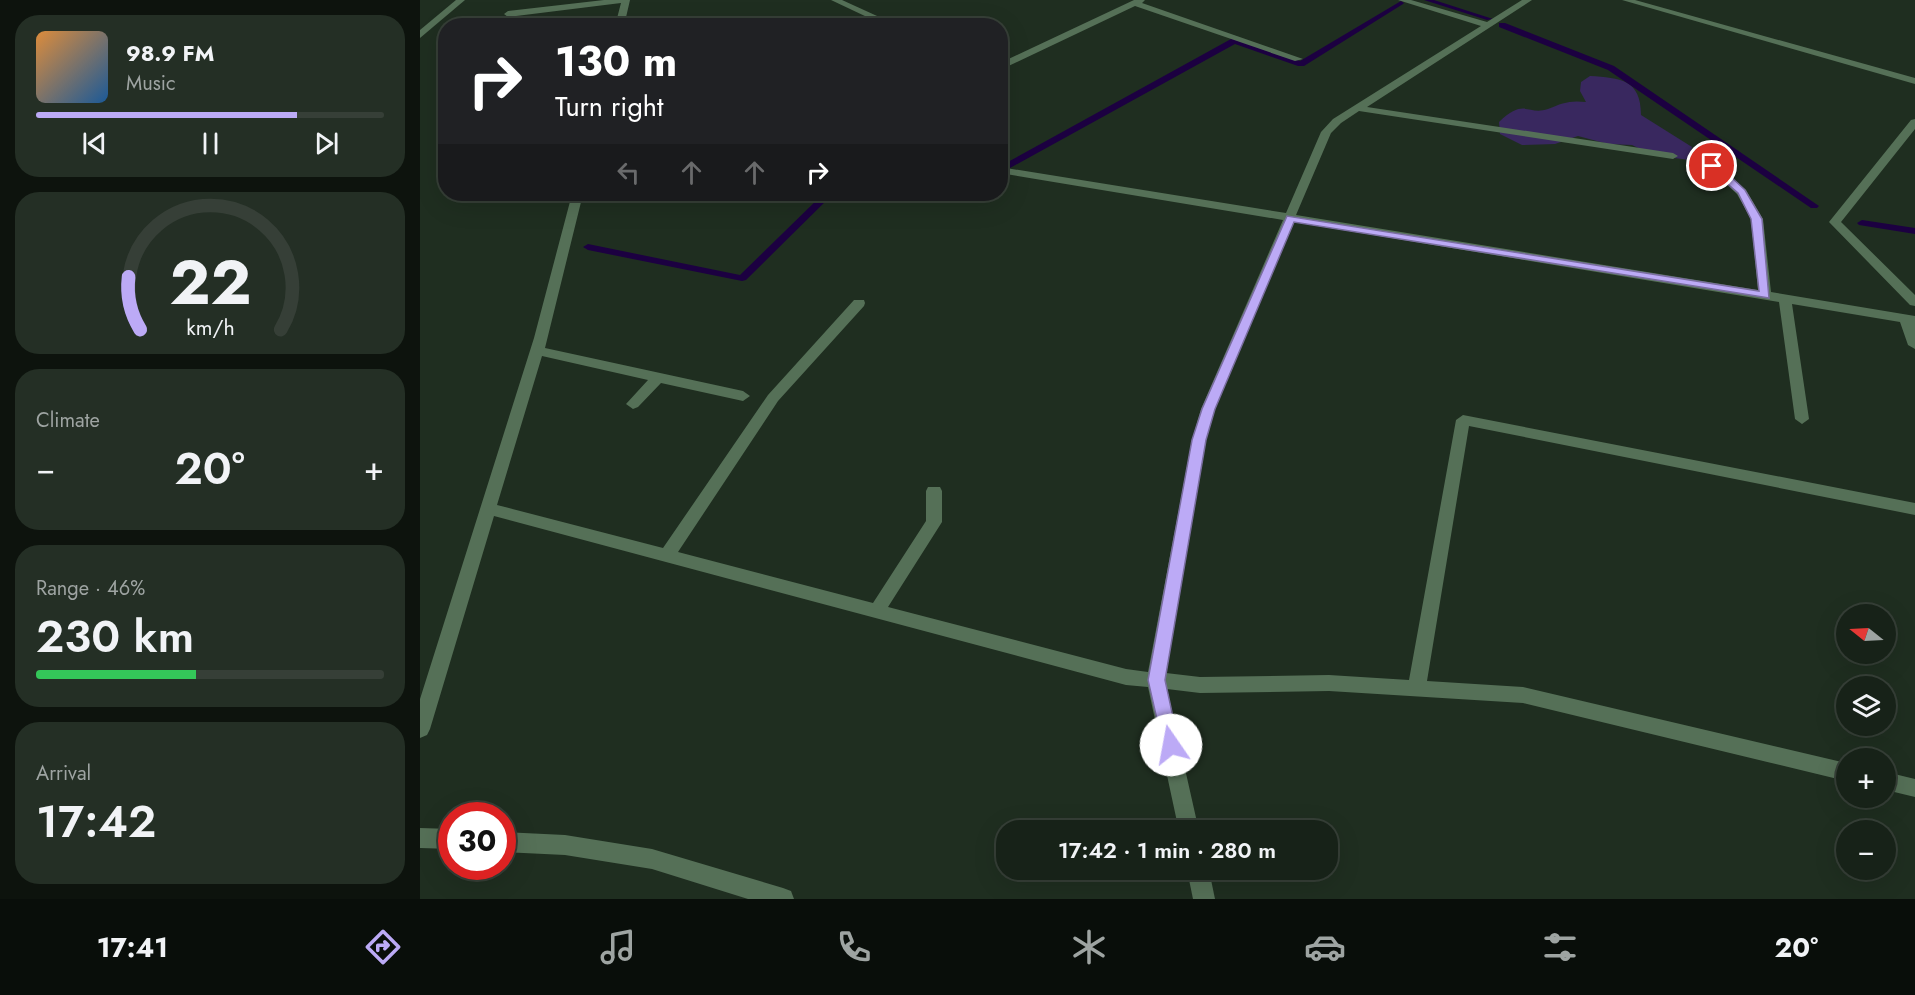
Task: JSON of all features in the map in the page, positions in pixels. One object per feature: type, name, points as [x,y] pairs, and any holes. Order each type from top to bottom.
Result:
[{"type":"street","points":[[440,18],[461,0]]},
{"type":"street","points":[[508,14],[626,0],[621,18]]},
{"type":"street","points":[[834,0],[877,18]]},
{"type":"street","points":[[1112,0],[1135,3],[1298,59]]},
{"type":"street","points":[[1402,0],[1487,25]]},
{"type":"street","points":[[1188,820],[1156,680],[1199,440],[1208,409],[1326,132],[1356,108],[1528,0]]},
{"type":"street","points":[[1626,0],[1915,81]]},
{"type":"street","points":[[1008,63],[1135,3]]},
{"type":"street","points":[[420,35],[438,20]]},
{"type":"street","points":[[1356,108],[1673,156]]},
{"type":"street","points":[[1915,122],[1835,222],[1915,302]]},
{"type":"street","points":[[1698,152],[1742,192],[1757,219],[1765,295]]},
{"type":"street","points":[[1008,171],[1910,319],[1915,345]]},
{"type":"street","points":[[420,729],[490,509],[537,351],[575,201]]},
{"type":"street","points":[[1785,299],[1802,419]]},
{"type":"street","points":[[667,555],[773,398],[859,303]]},
{"type":"street","points":[[537,351],[743,396]]},
{"type":"street","points":[[633,404],[658,378]]},
{"type":"street","points":[[1417,687],[1463,420],[1915,509]]},
{"type":"street","points":[[876,612],[934,522],[934,491]]},
{"type":"street","points":[[490,509],[1126,677],[1200,685],[1329,682],[1523,695],[1836,770]]},
{"type":"street","points":[[1896,783],[1915,788]]},
{"type":"street","points":[[420,838],[438,839]]},
{"type":"street","points":[[516,842],[565,844],[652,859],[783,899]]},
{"type":"street","points":[[1200,880],[1204,899]]},
{"type":"shaded area","points":[[1590,76],[1619,80],[1633,87],[1640,103],[1641,115],[1692,147],[1689,160],[1653,155],[1632,145],[1608,144],[1578,136],[1555,144],[1522,145],[1500,134],[1499,122],[1515,110],[1541,111],[1575,101],[1586,102],[1580,91],[1581,82]]},
{"type":"waterway","points":[[1427,0],[1489,19]]},
{"type":"waterway","points":[[1008,165],[1234,41],[1301,64],[1401,3]]},
{"type":"waterway","points":[[1502,25],[1611,68],[1814,206]]},
{"type":"waterway","points":[[588,247],[742,278],[821,201]]},
{"type":"waterway","points":[[1862,223],[1915,231]]},
{"type":"route","points":[[1171,745],[1156,680],[1199,440],[1208,409],[1290,218],[1765,295],[1757,219],[1742,192],[1712,166]]}]
